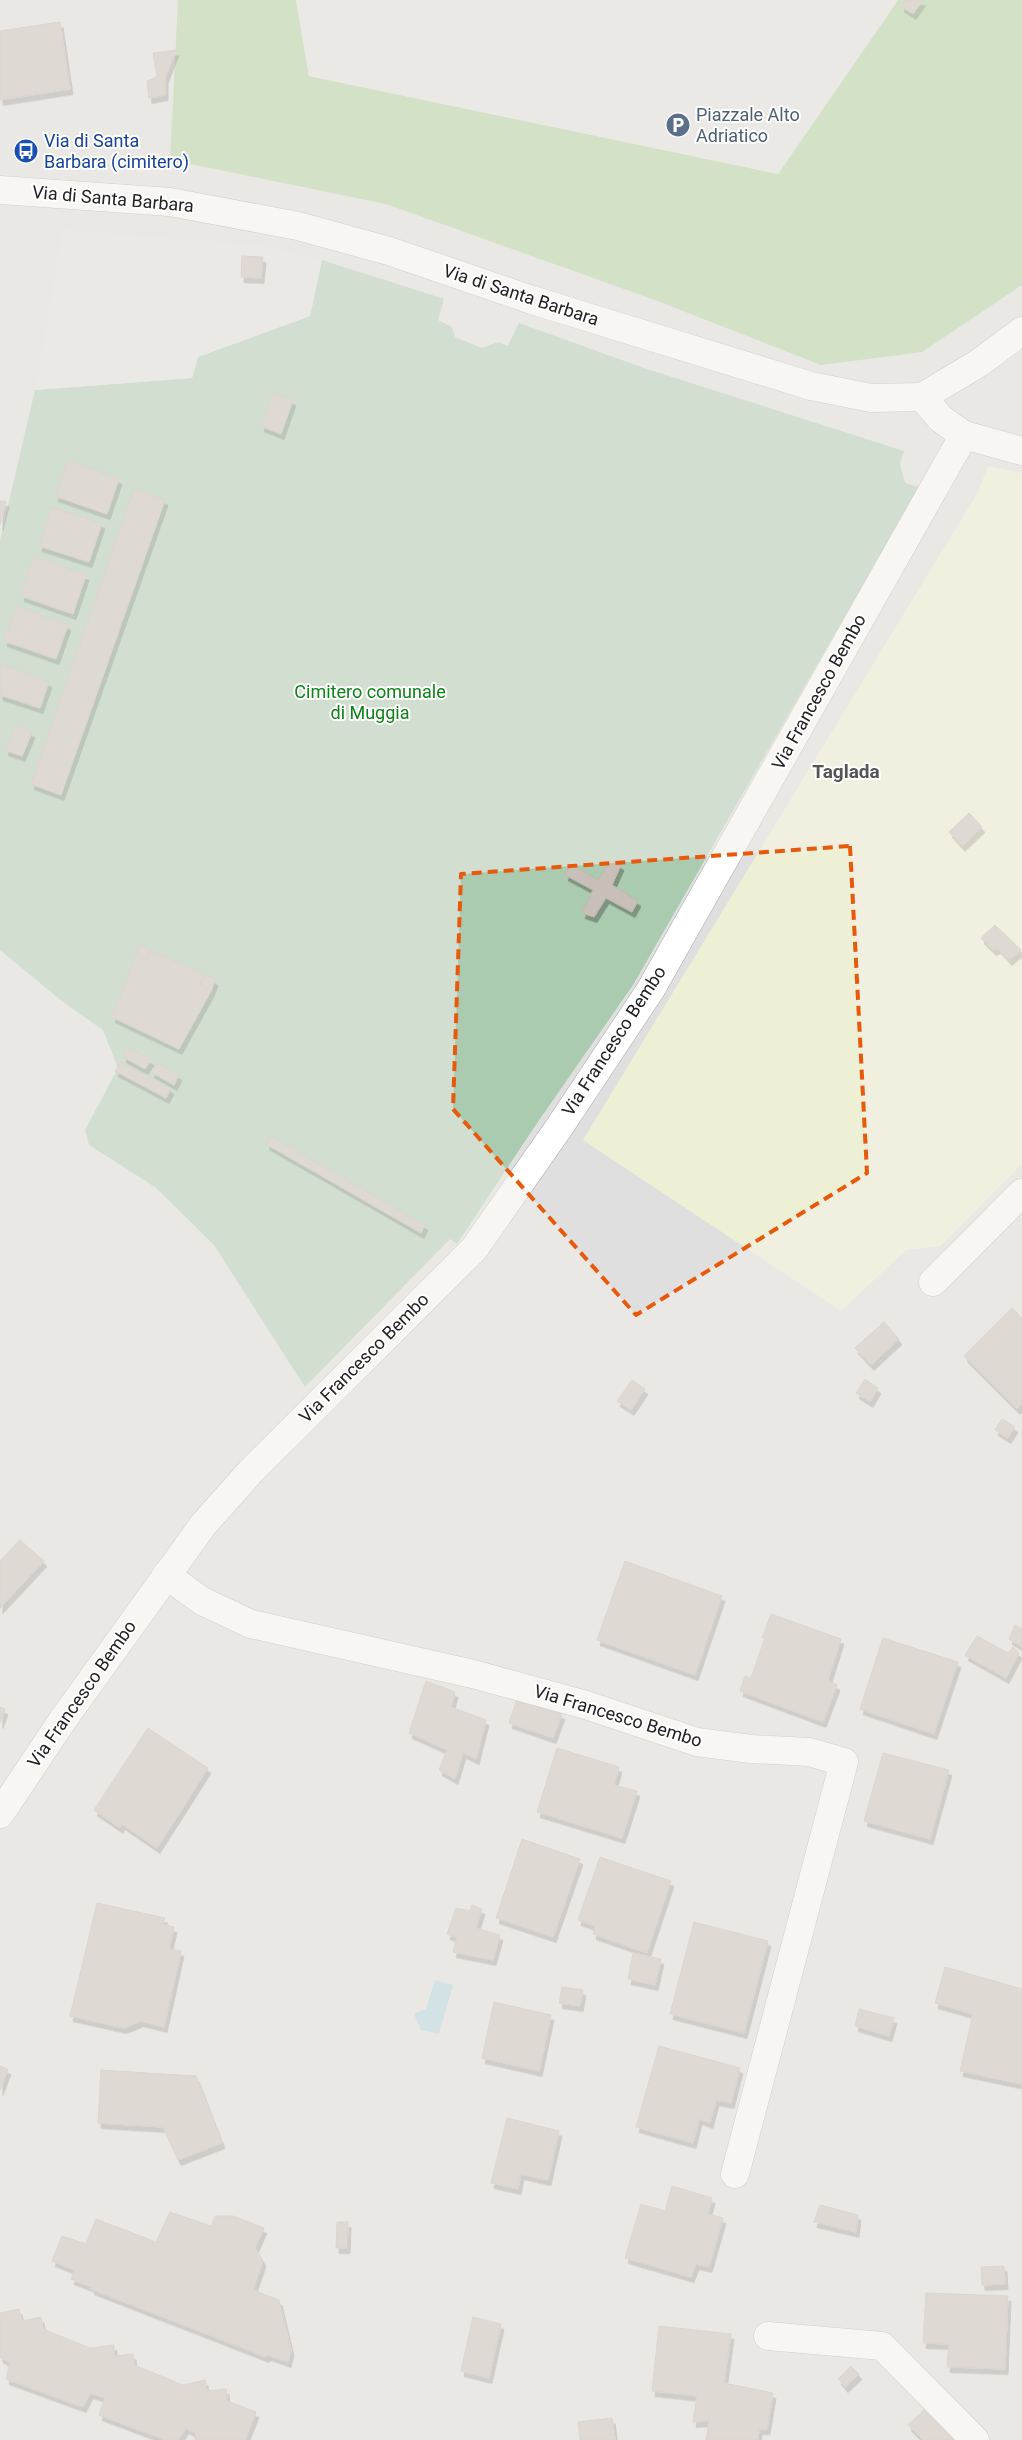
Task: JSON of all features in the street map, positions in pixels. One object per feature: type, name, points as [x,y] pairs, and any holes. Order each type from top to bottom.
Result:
[{"type":"street","name":"Via di Santa Barbara","points":[[0,190],[170,202],[298,226],[389,251],[532,300],[811,386],[871,398],[922,397]]},
{"type":"street","points":[[1022,331],[979,363],[922,397],[941,419],[964,435],[1022,451]]},
{"type":"street","name":"Via Francesco Bembo","points":[[0,1814],[62,1721],[204,1525],[251,1471],[474,1249],[651,989],[964,435]]},
{"type":"street","points":[[933,1282],[1022,1193]]},
{"type":"street","name":"Via Francesco Bembo","points":[[166,1575],[202,1602],[251,1624],[473,1674],[586,1705],[697,1742],[751,1749],[809,1752],[844,1762],[735,2174]]},
{"type":"street","points":[[768,2336],[882,2346],[975,2440]]},
{"type":"highlighted area","points":[[850,846],[867,1173],[636,1315],[453,1109],[461,874]]},
{"type":"shaded area","points":[[0,0],[1022,0],[1022,2440],[0,2440]]},
{"type":"shaded area","name":"Piazzale Alto Adriatico","points":[[296,0],[898,0],[778,174],[309,76]]},
{"type":"shaded area","points":[[62,229],[264,246],[322,260],[310,316],[198,357],[192,378],[35,390]]},
{"type":"green space","points":[[178,0],[296,0],[309,76],[778,174],[898,0],[1022,0],[1022,285],[922,352],[821,365],[655,300],[386,204],[170,160]]},
{"type":"green space","name":"Cimitero comunale di Muggia","points":[[322,260],[444,299],[438,320],[452,327],[455,337],[482,348],[498,342],[508,346],[519,323],[644,368],[904,451],[900,464],[905,483],[919,487],[633,985],[535,1126],[457,1244],[450,1239],[305,1387],[214,1245],[155,1187],[89,1145],[85,1130],[118,1068],[103,1030],[63,1002],[0,950],[0,540],[35,390],[192,378],[198,357],[310,316]]},
{"type":"green space","points":[[988,466],[1022,473],[1022,1164],[940,1246],[906,1250],[841,1311],[583,1140],[978,492]]},
{"type":"water","points":[[435,1980],[453,1985],[439,2034],[421,2030],[414,2014],[426,2009]]},
{"type":"building","points":[[905,0],[923,0],[913,14],[901,6]]},
{"type":"building","points":[[60,22],[70,89],[0,100],[0,31]]},
{"type":"building","points":[[176,50],[165,78],[165,95],[149,98],[147,81],[157,77],[153,53]]},
{"type":"building","points":[[242,256],[263,257],[261,278],[241,277]]},
{"type":"building","points":[[273,393],[293,400],[281,434],[261,426]]},
{"type":"building","points":[[68,460],[119,479],[107,514],[55,496]]},
{"type":"building","points":[[134,489],[165,500],[61,795],[31,784]]},
{"type":"building","points":[[0,501],[6,501],[0,525]]},
{"type":"building","points":[[51,507],[102,523],[89,562],[39,546]]},
{"type":"building","points":[[34,556],[86,575],[73,614],[21,596]]},
{"type":"building","points":[[16,606],[68,625],[56,659],[4,641]]},
{"type":"building","points":[[0,664],[49,682],[40,708],[0,695]]},
{"type":"building","points":[[16,725],[32,732],[22,756],[5,750]]},
{"type":"building","points":[[969,813],[982,827],[962,846],[949,832]]},
{"type":"building","points":[[611,859],[621,865],[612,885],[638,901],[632,912],[606,898],[594,917],[582,913],[593,890],[565,875],[571,864],[598,880]]},
{"type":"building","points":[[995,925],[1021,950],[1009,960],[998,948],[993,950],[981,938]]},
{"type":"building","points":[[139,945],[152,951],[146,961],[136,955]]},
{"type":"building","points":[[152,951],[205,975],[200,985],[211,991],[179,1049],[112,1017],[136,955],[146,961]]},
{"type":"building","points":[[205,975],[215,980],[211,991],[200,985]]},
{"type":"building","points":[[128,1048],[151,1060],[145,1069],[123,1057]]},
{"type":"building","points":[[121,1062],[171,1089],[166,1098],[115,1071]]},
{"type":"building","points":[[157,1063],[179,1075],[174,1085],[151,1072]]},
{"type":"building","points":[[271,1136],[425,1225],[421,1233],[266,1144]]},
{"type":"building","points":[[1012,1308],[1022,1318],[1022,1404],[1017,1409],[964,1356]]},
{"type":"building","points":[[884,1322],[899,1339],[871,1365],[855,1348]]},
{"type":"building","points":[[865,1379],[878,1388],[870,1402],[856,1393]]},
{"type":"building","points":[[632,1380],[645,1389],[631,1410],[617,1401]]},
{"type":"building","points":[[1002,1419],[1015,1427],[1008,1438],[995,1430]]},
{"type":"building","points":[[20,1540],[44,1561],[0,1608],[0,1561]]},
{"type":"building","points":[[625,1561],[722,1596],[695,1675],[597,1640]]},
{"type":"building","points":[[771,1614],[841,1639],[828,1680],[837,1685],[823,1722],[740,1691],[745,1676],[751,1678]]},
{"type":"building","points":[[1015,1625],[1022,1629],[1022,1647],[1009,1639]]},
{"type":"building","points":[[977,1636],[1008,1653],[1013,1647],[1019,1653],[1006,1678],[965,1655]]},
{"type":"building","points":[[883,1638],[958,1662],[934,1734],[860,1709]]},
{"type":"building","points":[[426,1681],[455,1692],[451,1707],[486,1720],[476,1759],[463,1753],[455,1779],[439,1770],[447,1750],[409,1733]]},
{"type":"building","points":[[517,1699],[562,1714],[553,1738],[509,1723]]},
{"type":"building","points":[[0,1707],[5,1709],[0,1723]]},
{"type":"building","points":[[148,1728],[208,1768],[157,1848],[122,1824],[120,1828],[94,1810]]},
{"type":"building","points":[[557,1748],[619,1767],[614,1785],[637,1791],[622,1838],[537,1812]]},
{"type":"building","points":[[883,1753],[949,1770],[930,1839],[864,1821]]},
{"type":"building","points":[[522,1839],[580,1859],[553,1937],[496,1918]]},
{"type":"building","points":[[600,1857],[671,1881],[647,1953],[593,1934],[595,1926],[578,1920]]},
{"type":"building","points":[[97,1903],[165,1918],[162,1924],[174,1927],[169,1949],[181,1951],[164,2027],[141,2021],[124,2028],[70,2016]]},
{"type":"building","points":[[472,1905],[482,1909],[476,1928],[500,1935],[493,1960],[453,1952],[457,1938],[447,1934],[456,1908],[470,1911]]},
{"type":"building","points":[[694,1922],[768,1941],[744,2033],[670,2014]]},
{"type":"building","points":[[633,1953],[661,1959],[655,1985],[628,1979]]},
{"type":"building","points":[[945,1967],[1022,1989],[1022,2084],[960,2071],[973,2014],[935,2003]]},
{"type":"building","points":[[562,1987],[583,1990],[580,2006],[559,2003]]},
{"type":"building","points":[[494,2002],[551,2015],[539,2071],[482,2058]]},
{"type":"building","points":[[859,2009],[894,2018],[889,2036],[855,2026]]},
{"type":"building","points":[[659,2046],[740,2068],[731,2103],[716,2100],[710,2123],[699,2119],[693,2143],[636,2127]]},
{"type":"building","points":[[0,2066],[8,2069],[0,2090]]},
{"type":"building","points":[[101,2070],[196,2076],[222,2143],[178,2160],[163,2127],[98,2123]]},
{"type":"building","points":[[507,2118],[559,2131],[548,2180],[521,2174],[518,2189],[491,2183]]},
{"type":"building","points":[[672,2186],[712,2198],[708,2214],[723,2218],[709,2267],[696,2264],[691,2277],[625,2258],[641,2204],[665,2211]]},
{"type":"building","points":[[820,2205],[858,2215],[856,2232],[814,2222]]},
{"type":"building","points":[[170,2212],[211,2226],[215,2216],[233,2216],[264,2228],[255,2248],[263,2261],[253,2290],[279,2300],[291,2350],[288,2362],[268,2355],[266,2357],[91,2289],[92,2287],[71,2279],[75,2270],[52,2261],[62,2236],[86,2244],[96,2219],[156,2242]]},
{"type":"building","points":[[337,2222],[348,2222],[347,2248],[336,2248]]},
{"type":"building","points":[[1004,2266],[1005,2284],[982,2285],[981,2267]]},
{"type":"building","points":[[926,2293],[1008,2296],[1005,2369],[947,2367],[949,2344],[923,2343]]},
{"type":"building","points":[[19,2309],[22,2321],[41,2317],[43,2329],[90,2348],[114,2345],[114,2356],[133,2354],[134,2365],[183,2385],[205,2380],[207,2391],[226,2389],[227,2401],[256,2412],[245,2440],[195,2440],[196,2434],[186,2428],[178,2440],[166,2440],[99,2415],[105,2398],[90,2393],[83,2407],[6,2379],[10,2363],[0,2357],[0,2313]]},
{"type":"building","points":[[473,2317],[501,2324],[489,2378],[461,2371]]},
{"type":"building","points":[[659,2326],[731,2334],[724,2383],[773,2393],[767,2429],[759,2429],[758,2440],[706,2440],[709,2421],[693,2422],[697,2396],[652,2391]]},
{"type":"building","points":[[851,2366],[859,2374],[845,2387],[838,2379]]},
{"type":"building","points":[[926,2408],[957,2440],[923,2440],[908,2425]]},
{"type":"building","points":[[612,2418],[615,2440],[580,2440],[578,2422]]},
{"type":"place","name":"Piazzale Alto Adriatico","points":[[678,125]]},
{"type":"place","name":"Via di Santa Barbara (cimitero)","points":[[26,151]]},
{"type":"district","name":"Taglada","points":[[846,771]]}]
